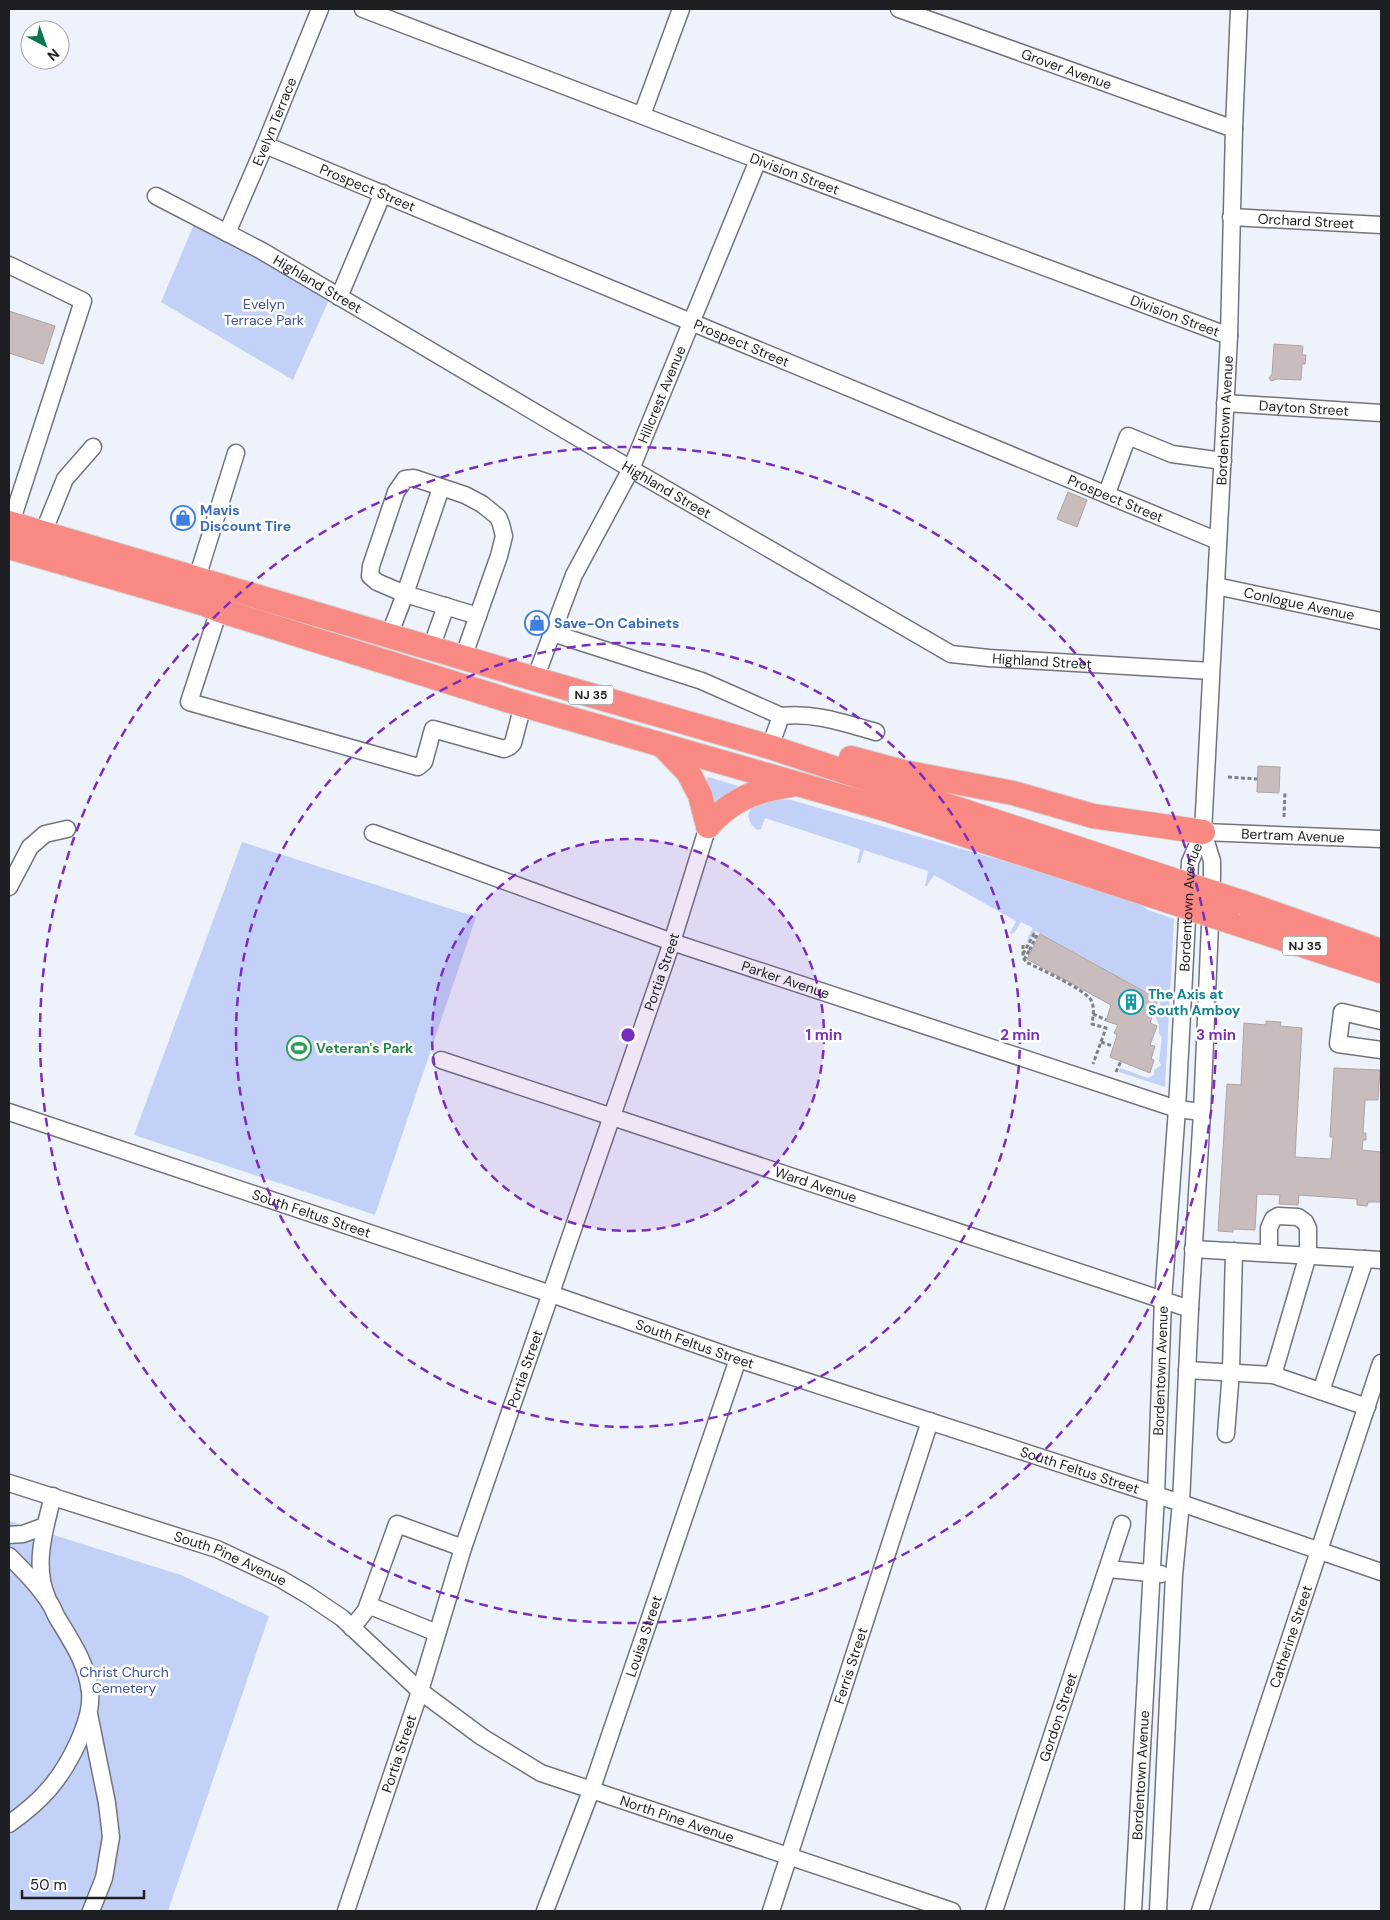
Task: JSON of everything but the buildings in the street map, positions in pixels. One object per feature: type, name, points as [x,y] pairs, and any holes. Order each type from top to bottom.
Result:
[{"type":"highway","name":"NJ 35","points":[[10,523],[770,747],[1169,890],[1228,921],[1381,971]]},
{"type":"highway","name":"NJ 35","points":[[10,552],[205,604],[523,705],[660,743],[885,810],[1169,890],[1244,903],[1381,951]]},
{"type":"highway","points":[[660,743],[688,772],[700,795],[708,826]]},
{"type":"highway","points":[[770,747],[833,753],[903,772],[1013,794],[1093,816],[1204,832]]},
{"type":"highway","points":[[708,826],[721,812],[742,799],[764,789],[796,784]]},
{"type":"street","name":"Evelyn Terrace","points":[[227,233],[320,9]]},
{"type":"street","name":"Division Street","points":[[363,9],[642,114],[758,160],[1229,336]]},
{"type":"street","points":[[642,114],[681,9]]},
{"type":"street","name":"Grover Avenue","points":[[899,9],[1234,129]]},
{"type":"street","name":"Bordentown Avenue","points":[[1158,1911],[1174,1575],[1180,1503],[1202,1112],[1212,861],[1204,832],[1229,336],[1239,9]]},
{"type":"street","name":"Prospect Street","points":[[265,145],[1107,493],[1218,541]]},
{"type":"street","name":"Hillcrest Avenue","points":[[535,679],[574,575],[631,469],[758,160]]},
{"type":"street","points":[[339,296],[383,193]]},
{"type":"street","name":"Highland Street","points":[[156,196],[227,233],[339,296],[631,469],[951,654],[989,658],[1211,671]]},
{"type":"street","name":"Orchard Street","points":[[1232,217],[1381,225]]},
{"type":"street","points":[[9,265],[83,301],[10,523]]},
{"type":"street","name":"Dayton Street","points":[[1225,403],[1381,413]]},
{"type":"street","points":[[1107,493],[1128,436],[1172,454],[1223,461]]},
{"type":"street","points":[[43,533],[65,479],[93,447]]},
{"type":"street","points":[[196,578],[236,453]]},
{"type":"street","points":[[463,658],[478,616],[504,536],[501,524],[498,517],[482,504],[465,495],[414,478],[405,479],[396,492],[371,566],[370,576],[377,582],[405,594],[478,616]]},
{"type":"street","points":[[389,636],[441,488]]},
{"type":"street","name":"Conlogue Avenue","points":[[1216,586],[1381,621]]},
{"type":"street","points":[[431,648],[446,606]]},
{"type":"street","points":[[219,610],[189,702],[418,767],[424,762],[433,729],[504,749],[509,747],[513,743],[523,705]]},
{"type":"street","points":[[552,633],[702,681],[781,716],[798,714],[819,716],[876,732]]},
{"type":"street","points":[[770,747],[781,716]]},
{"type":"street","name":"Portia Street","points":[[346,1911],[420,1691],[463,1548],[610,1117],[672,942],[708,826]]},
{"type":"street","points":[[9,887],[30,846],[45,834],[67,829]]},
{"type":"street","name":"Bordentown Avenue","points":[[1133,1911],[1156,1495],[1163,1300],[1185,981],[1190,862],[1204,832]]},
{"type":"street","name":"Bertram Avenue","points":[[1204,832],[1381,839]]},
{"type":"street","name":"Parker Avenue","points":[[373,833],[672,942],[1177,1109],[1202,1112]]},
{"type":"street","points":[[1185,981],[1207,989]]},
{"type":"street","points":[[1381,1021],[1342,1012],[1338,1044],[1381,1050]]},
{"type":"street","name":"Ward Avenue","points":[[441,1060],[1190,1309]]},
{"type":"street","name":"South Feltus Street","points":[[9,1112],[551,1294],[738,1359],[1156,1495],[1381,1572]]},
{"type":"street","points":[[1269,1253],[1269,1228],[1273,1219],[1278,1216],[1298,1217],[1305,1222],[1308,1228],[1308,1256],[1272,1375]]},
{"type":"street","points":[[1193,1249],[1373,1259],[1321,1391]]},
{"type":"street","points":[[1226,1434],[1231,1371],[1234,1251]]},
{"type":"street","name":"Louisa Street","points":[[545,1911],[591,1791],[738,1359]]},
{"type":"street","name":"Catherine Street","points":[[1200,1911],[1381,1362]]},
{"type":"street","points":[[1187,1370],[1231,1371],[1272,1375],[1367,1407]]},
{"type":"street","name":"Ferris Street","points":[[771,1911],[930,1421]]},
{"type":"street","name":"South Pine Avenue","points":[[9,1483],[217,1549],[248,1562],[308,1595],[342,1618],[420,1691]]},
{"type":"street","points":[[51,1606],[43,1589],[41,1548],[53,1496]]},
{"type":"street","points":[[352,1628],[366,1610],[397,1524],[463,1548]]},
{"type":"street","name":"Gordon Street","points":[[994,1911],[1122,1524]]},
{"type":"street","points":[[9,1535],[24,1534],[45,1526]]},
{"type":"street","points":[[9,1556],[39,1589],[71,1639],[86,1671],[90,1694],[88,1712],[79,1740],[50,1789],[9,1824]]},
{"type":"street","points":[[1108,1569],[1174,1575]]},
{"type":"street","points":[[368,1604],[437,1633]]},
{"type":"street","name":"North Pine Avenue","points":[[420,1691],[482,1736],[541,1773],[952,1911]]},
{"type":"street","points":[[88,1712],[101,1767],[111,1837],[104,1878],[91,1911]]},
{"type":"path","points":[[1228,777],[1257,779]]},
{"type":"path","points":[[1284,817],[1285,793]]},
{"type":"path","points":[[1023,954],[1034,934],[1037,936],[1024,960]]},
{"type":"path","points":[[1023,944],[1024,960]]},
{"type":"path","points":[[1024,960],[1087,996],[1091,1001],[1092,1024],[1106,1028],[1092,1065]]},
{"type":"path","points":[[1093,1014],[1106,1020]]},
{"type":"path","points":[[1101,1042],[1113,1046]]},
{"type":"path","points":[[1116,1073],[1121,1061]]},
{"type":"green space","name":"Evelyn Terrace Park","points":[[195,222],[329,300],[293,380],[161,302]]},
{"type":"green space","points":[[708,777],[738,786],[737,789],[715,804],[707,780]]},
{"type":"green space","points":[[777,799],[791,800],[1038,871],[1140,904],[1148,910],[1174,919],[1165,1087],[1119,1072],[1120,1068],[1148,1078],[1154,1075],[1154,1070],[1161,1065],[1159,1061],[1162,1038],[1156,1018],[1160,1003],[1159,999],[1035,931],[1027,944],[1028,937],[1033,928],[1021,922],[1014,933],[1011,934],[1016,921],[934,875],[927,886],[925,886],[928,871],[864,850],[860,863],[857,863],[860,849],[765,818],[761,829],[757,830],[751,824],[748,816],[750,811],[759,803]]},
{"type":"green space","name":"Veteran's Park","points":[[242,842],[476,917],[375,1215],[134,1135]]},
{"type":"green space","name":"Christ Church Cemetery","points":[[9,1521],[181,1575],[269,1616],[168,1911],[9,1911]]},
{"type":"place","name":"Mavis Discount Tire","points":[[183,518]]},
{"type":"place","name":"Save-On Cabinets","points":[[537,623]]},
{"type":"place","name":"The Axis at South Amboy","points":[[1131,1002]]},
{"type":"place","name":"Veteran's Park","points":[[299,1048]]}]
